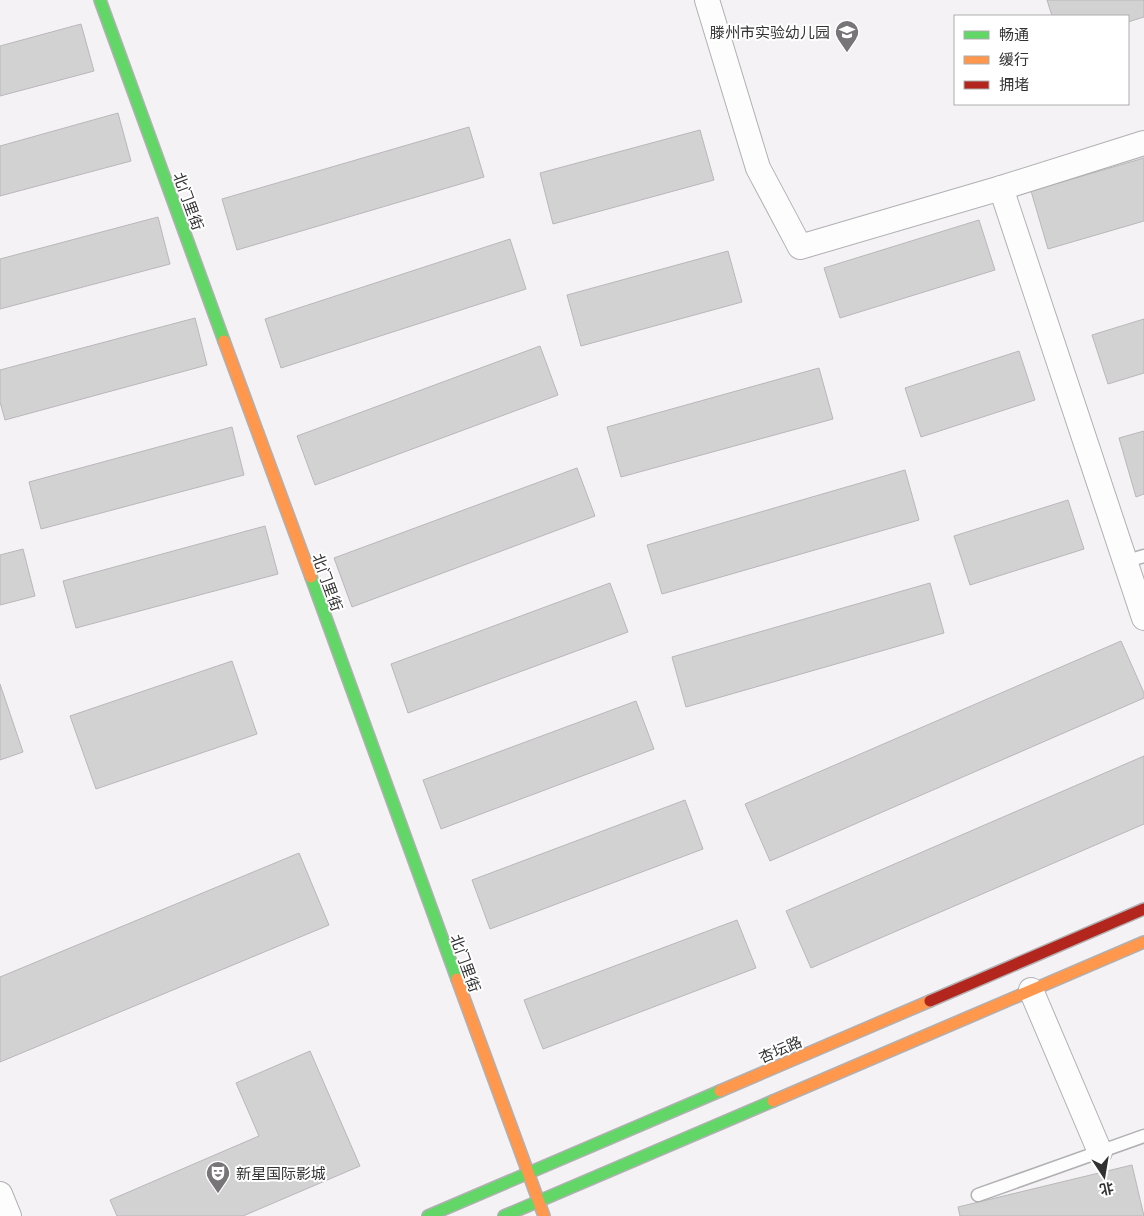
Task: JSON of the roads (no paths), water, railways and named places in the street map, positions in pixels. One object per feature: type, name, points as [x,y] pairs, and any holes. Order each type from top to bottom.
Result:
[{"type":"main road","name":"北门里街","points":[[100,0],[527,1174],[544,1216]]},
{"type":"main road","name":"杏坛路","points":[[428,1216],[1144,909]]},
{"type":"main road","points":[[504,1216],[1144,942]]},
{"type":"street","points":[[707,0],[758,168],[800,247],[1144,143]]},
{"type":"street","points":[[1000,188],[1134,559],[1144,618]]},
{"type":"street","points":[[1031,990],[1100,1152]]},
{"type":"street","points":[[0,1194],[9,1216]]},
{"type":"lane","points":[[978,1195],[1144,1136]]},
{"type":"place","name":"滕州市实验幼儿园","points":[[847,53]]},
{"type":"place","name":"新星国际影城","points":[[218,1194]]}]
